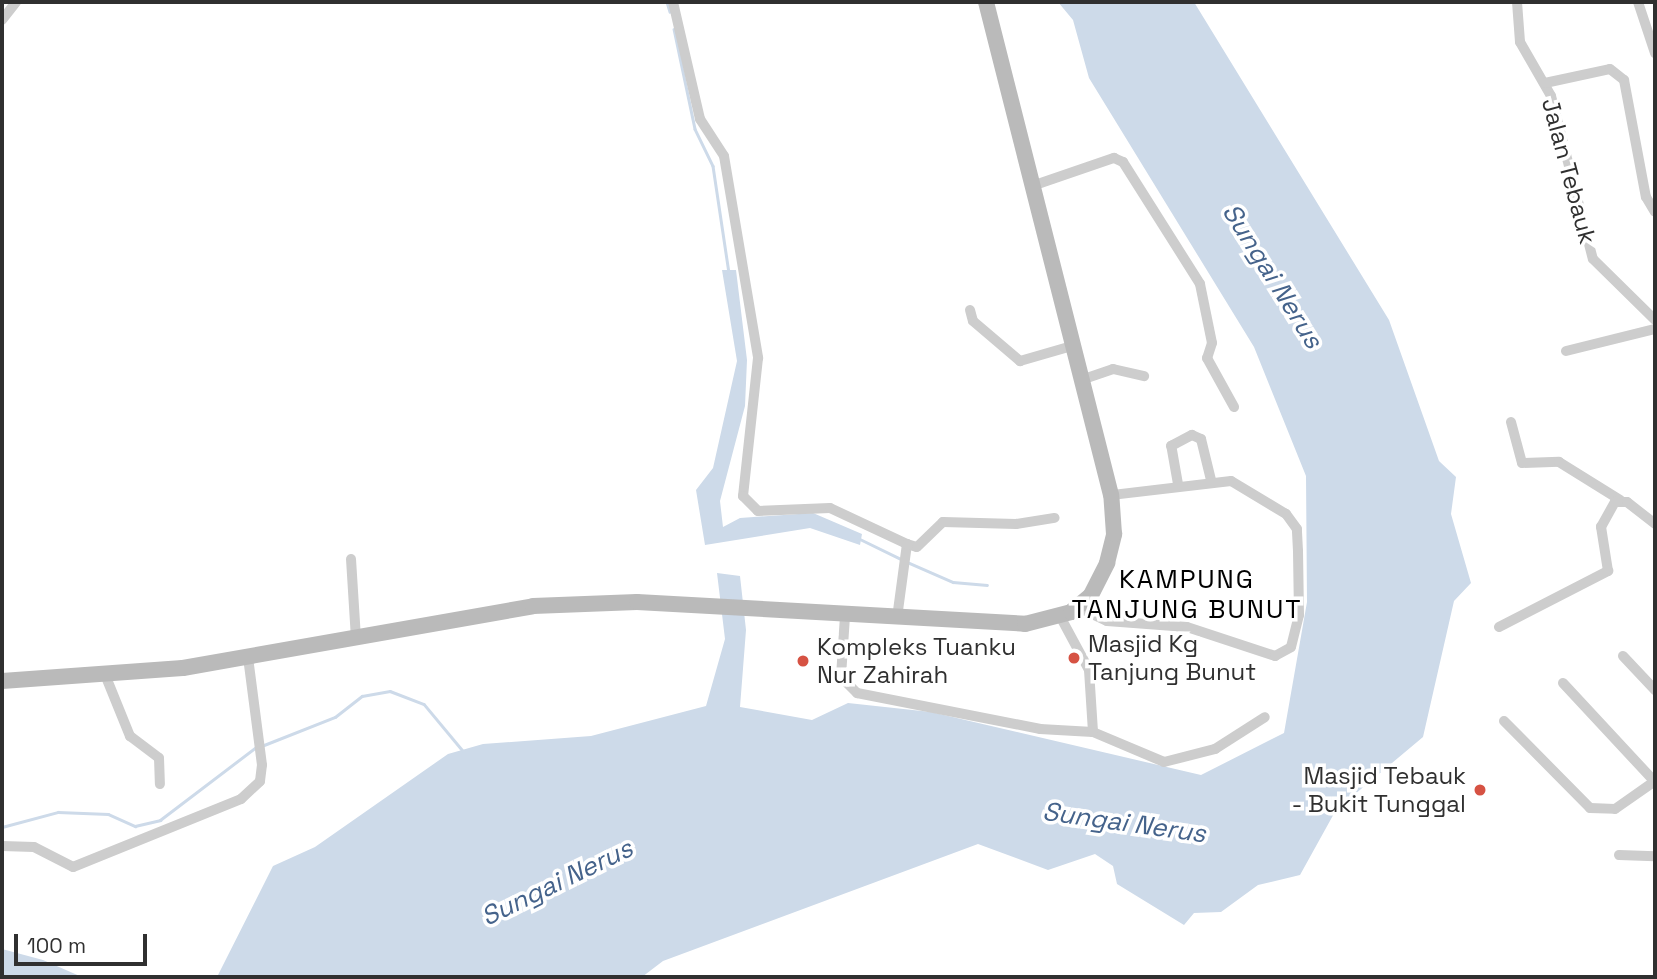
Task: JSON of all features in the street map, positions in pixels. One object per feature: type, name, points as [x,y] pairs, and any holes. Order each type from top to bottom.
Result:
[{"type":"street","points":[[2,20],[16,2]]},
{"type":"street","points":[[673,2],[701,119],[724,156],[758,358],[743,496],[758,511],[830,508],[906,548],[917,547],[943,522],[1016,524],[1055,518]]},
{"type":"street","points":[[2,681],[106,677],[248,657],[533,606],[712,607],[1025,624],[1061,618],[1077,607],[1098,584],[1112,550],[1111,495],[986,2]]},
{"type":"street","name":"Jalan Tebauk","points":[[1517,2],[1520,42],[1545,83],[1593,259],[1655,320]]},
{"type":"street","points":[[1638,2],[1654,56]]},
{"type":"street","points":[[1545,83],[1611,69],[1624,80],[1646,197],[1655,212]]},
{"type":"street","points":[[1032,186],[1114,158],[1123,162],[1200,284],[1212,343],[1207,358],[1234,407]]},
{"type":"street","points":[[971,310],[973,321],[1020,361],[1072,346]]},
{"type":"street","points":[[1566,351],[1655,328]]},
{"type":"street","points":[[1081,380],[1113,369],[1144,376]]},
{"type":"street","points":[[1511,422],[1522,463],[1559,461],[1655,524]]},
{"type":"street","points":[[1178,484],[1171,446],[1192,435],[1201,439],[1211,480]]},
{"type":"street","points":[[1077,607],[1107,621],[1186,627],[1275,656],[1286,653],[1299,615],[1297,529],[1236,483],[1211,480],[1111,495]]},
{"type":"street","points":[[1499,627],[1608,571],[1601,527],[1620,500]]},
{"type":"street","points":[[897,618],[901,569],[906,548]]},
{"type":"street","points":[[351,559],[356,639]]},
{"type":"street","points":[[845,616],[841,677],[857,693],[1040,730],[1093,732],[1164,762],[1215,749],[1265,716]]},
{"type":"street","points":[[1061,618],[1089,670],[1093,732]]},
{"type":"street","points":[[1623,656],[1655,690]]},
{"type":"street","points":[[2,846],[34,847],[72,867],[238,801],[260,780],[262,753],[262,737],[248,657]]},
{"type":"street","points":[[106,677],[130,736],[159,758],[160,784]]},
{"type":"street","points":[[1504,721],[1590,808],[1615,809],[1655,781],[1563,683]]},
{"type":"street","points":[[1619,855],[1655,856]]},
{"type":"water","name":"Sungai Nerus","points":[[1058,2],[1194,2],[1389,320],[1439,461],[1456,477],[1451,514],[1471,583],[1454,601],[1423,737],[1336,810],[1300,875],[1258,885],[1221,912],[1194,913],[1184,925],[1117,884],[1113,866],[1095,854],[1048,870],[978,844],[663,961],[642,977],[217,977],[273,866],[315,847],[448,754],[483,744],[591,736],[706,706],[725,639],[717,573],[740,576],[746,630],[740,707],[812,720],[848,703],[931,712],[1201,775],[1284,733],[1307,602],[1306,476],[1254,347],[1089,78],[1073,20]]},
{"type":"water","points":[[722,270],[736,270],[747,360],[745,406],[720,501],[723,527],[740,518],[813,513],[862,534],[860,545],[810,528],[705,545],[696,490],[713,468],[737,361]]},
{"type":"water","points":[[2,949],[43,960],[82,977],[2,977]]},
{"type":"waterway","points":[[667,2],[670,12]]},
{"type":"waterway","points":[[674,29],[695,129],[713,166],[729,273]]},
{"type":"waterway","points":[[860,539],[901,559]]},
{"type":"waterway","points":[[907,562],[953,582],[987,585]]},
{"type":"waterway","points":[[264,745],[335,717],[362,696],[390,691],[424,704],[464,752]]},
{"type":"waterway","points":[[2,827],[58,812],[108,814],[135,826],[160,820],[255,748]]},
{"type":"place","name":"Masjid Kg Tanjung Bunut","points":[[1074,658]]},
{"type":"place","name":"Kompleks Tuanku Nur Zahirah","points":[[803,661]]},
{"type":"place","name":"Masjid Tebauk - Bukit Tunggal","points":[[1480,790]]},
{"type":"district","name":"KAMPUNG TANJUNG BUNUT","points":[[1187,595]]}]
